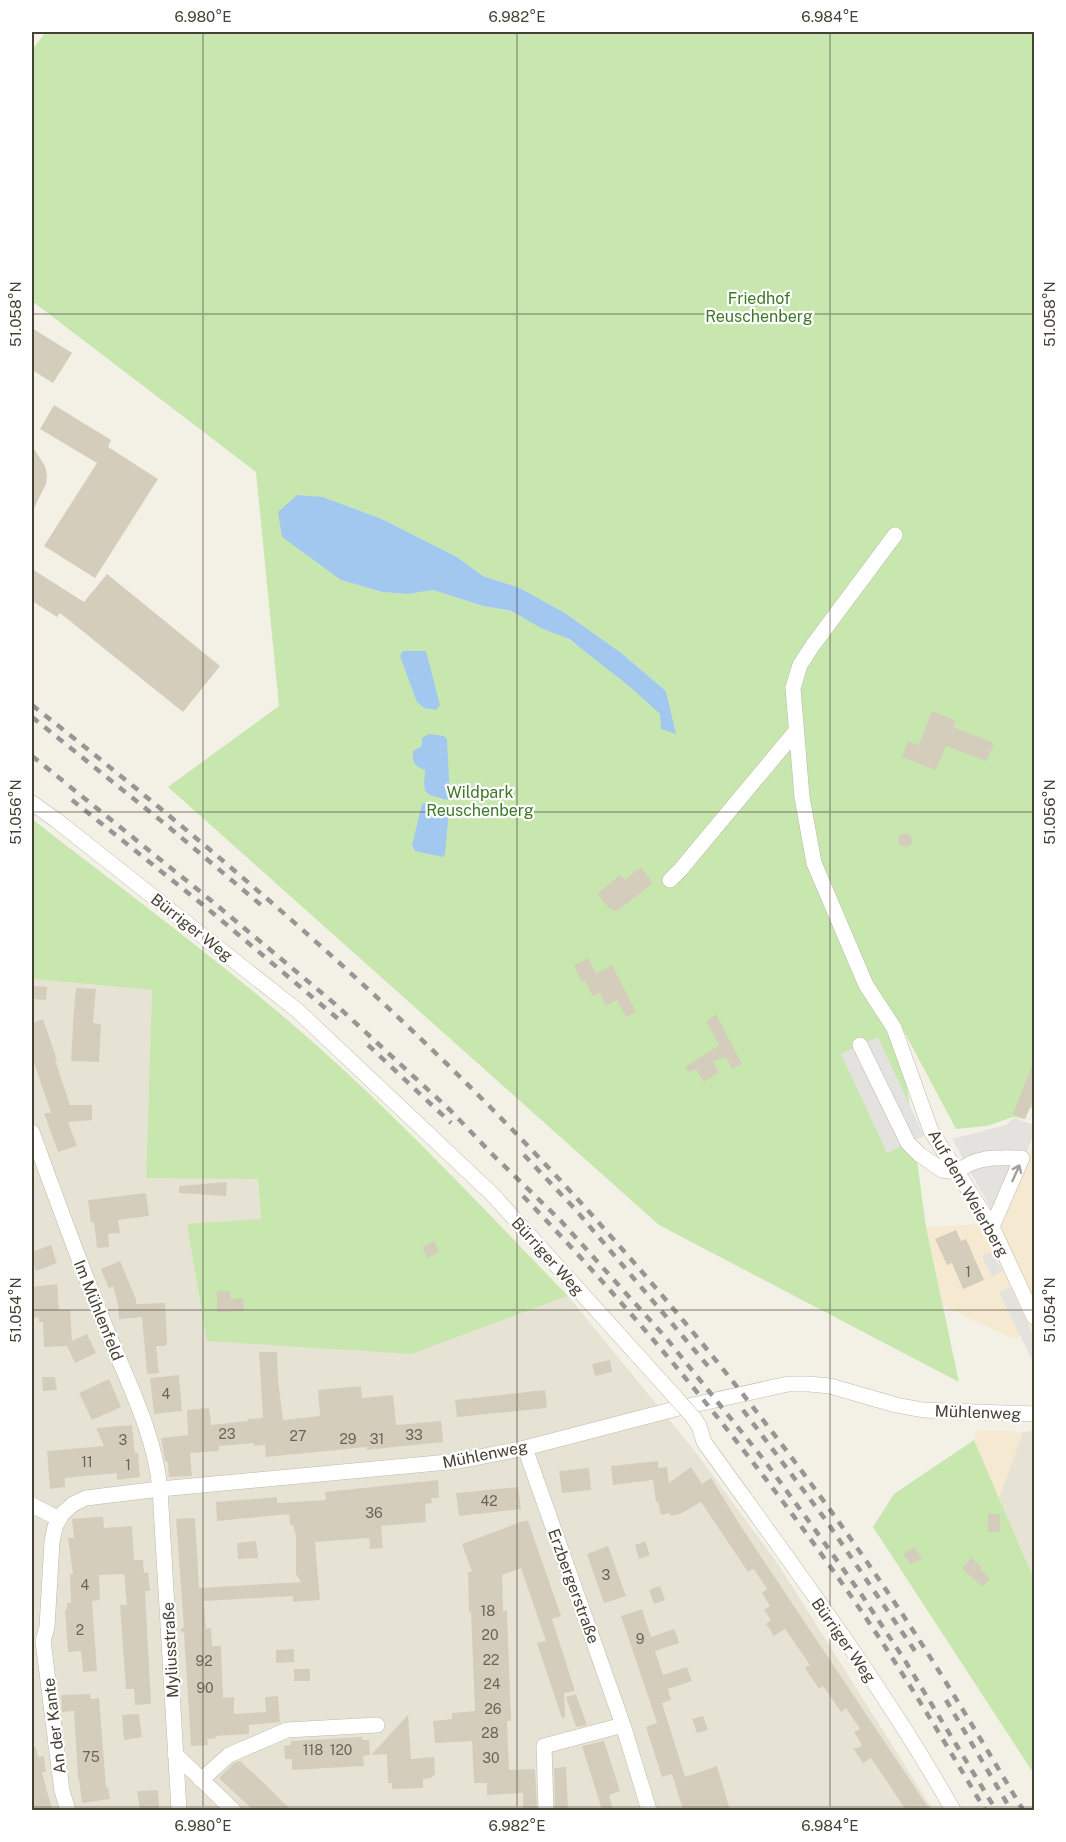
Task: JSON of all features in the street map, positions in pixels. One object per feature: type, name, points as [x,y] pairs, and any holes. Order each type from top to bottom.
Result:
[{"type":"street","name":"Auf dem Weierberg","points":[[895,535],[800,665],[793,688],[802,797],[814,863],[866,985],[894,1028],[932,1131],[992,1227],[1035,1317]]},
{"type":"street","points":[[670,880],[796,731]]},
{"type":"street","name":"Bürriger Weg","points":[[32,803],[298,1011],[493,1195],[693,1417],[699,1426],[704,1442],[874,1681],[927,1764],[953,1810]]},
{"type":"street","points":[[860,1045],[908,1143],[919,1154],[942,1170],[958,1172],[965,1165],[991,1158],[1022,1158],[992,1227]]},
{"type":"street","name":"Im Mühlenfeld","points":[[32,1132],[68,1232],[138,1404],[156,1460],[160,1489]]},
{"type":"street","name":"Mühlenweg","points":[[59,1520],[73,1504],[86,1498],[459,1461],[525,1448],[686,1406],[788,1384],[830,1386],[896,1405],[923,1410],[1035,1414]]},
{"type":"street","name":"Erzbergerstraße","points":[[525,1448],[623,1725],[649,1810]]},
{"type":"street","name":"Myliusstraße","points":[[160,1489],[179,1810]]},
{"type":"street","points":[[32,1505],[59,1520],[52,1542],[47,1626],[37,1644]]},
{"type":"street","name":"An der Kante","points":[[37,1644],[62,1791],[68,1810]]},
{"type":"street","points":[[201,1780],[229,1755],[287,1730],[377,1725]]},
{"type":"street","points":[[546,1809],[544,1746],[623,1725]]},
{"type":"street","points":[[175,1754],[233,1810]]},
{"type":"shaded area","points":[[32,979],[152,990],[146,1178],[258,1178],[261,1219],[412,1354],[568,1296],[694,1450],[778,1564],[933,1810],[32,1810]]},
{"type":"shaded area","points":[[878,1037],[924,1136],[887,1153],[841,1054]]},
{"type":"shaded area","points":[[1014,1118],[1034,1125],[1034,1133],[1006,1209],[991,1209],[952,1139],[1006,1125]]},
{"type":"shaded area","points":[[1034,1142],[1034,1330],[1014,1339],[943,1306],[926,1227],[998,1223]]},
{"type":"shaded area","points":[[991,1252],[1003,1271],[992,1277],[982,1256]]},
{"type":"shaded area","points":[[1010,1287],[1034,1337],[1034,1364],[999,1292]]},
{"type":"shaded area","points":[[977,1430],[1023,1432],[999,1498],[974,1440]]},
{"type":"shaded area","points":[[1034,1431],[1034,1579],[999,1498],[1023,1432]]},
{"type":"green space","points":[[46,32],[1034,32],[1034,1108],[1030,1108],[1025,1119],[1013,1117],[987,1126],[956,1129],[898,1020],[926,1227],[959,1382],[659,1225],[168,787],[279,706],[256,472],[32,301],[32,50]],"holes":[[[323,497],[382,519],[457,557],[483,576],[520,588],[565,613],[620,652],[666,691],[670,711],[548,625],[525,619],[510,611],[483,606],[433,590],[408,594],[382,592],[341,580]]]},
{"type":"green space","points":[[32,819],[213,959],[311,1041],[424,1147],[568,1296],[412,1354],[207,1341],[187,1224],[261,1219],[258,1179],[146,1178],[152,990],[32,979]]},
{"type":"green space","points":[[974,1440],[1034,1579],[1034,1774],[873,1527],[894,1494]]},
{"type":"water","points":[[297,495],[323,497],[382,519],[457,557],[483,576],[520,588],[565,613],[620,652],[666,691],[676,734],[661,729],[660,714],[629,686],[569,639],[541,628],[511,611],[483,606],[433,590],[408,594],[382,592],[341,580],[282,537],[278,512]]},
{"type":"water","points":[[403,651],[426,651],[440,705],[436,710],[424,708],[417,702],[400,656]]},
{"type":"water","points":[[429,734],[444,736],[447,739],[450,799],[448,800],[426,792],[425,770],[413,761],[413,751],[422,746],[422,738]]},
{"type":"water","points":[[422,804],[449,810],[443,857],[415,851],[412,845]]},
{"type":"building","points":[[32,328],[72,353],[53,383],[32,370]]},
{"type":"building","points":[[54,405],[111,440],[108,447],[158,479],[95,578],[44,546],[97,463],[40,429]]},
{"type":"building","points":[[32,446],[45,466],[47,475],[46,484],[32,512]]},
{"type":"building","points":[[32,569],[84,602],[107,574],[220,666],[183,712],[60,613],[57,617],[32,601]]},
{"type":"building","points":[[932,711],[956,721],[953,727],[994,743],[987,761],[946,746],[936,770],[902,757],[908,741],[919,745]]},
{"type":"building","points":[[905,833],[910,835],[912,840],[910,845],[905,847],[900,845],[898,840],[900,835]]},
{"type":"building","points":[[641,867],[653,883],[620,909],[615,911],[609,908],[597,894],[620,875],[625,880]]},
{"type":"building","points":[[588,958],[596,974],[612,965],[636,1012],[626,1017],[617,1000],[606,1006],[600,993],[593,996],[585,981],[582,982],[574,966]]},
{"type":"building","points":[[32,986],[47,987],[46,1000],[32,999]]},
{"type":"building","points":[[76,988],[96,989],[93,1023],[101,1024],[99,1062],[71,1061],[74,1008],[77,1007],[74,1007]]},
{"type":"building","points":[[716,1014],[742,1064],[732,1069],[726,1057],[713,1062],[719,1072],[704,1082],[696,1069],[688,1072],[685,1067],[719,1045],[706,1022]]},
{"type":"building","points":[[43,1019],[70,1105],[92,1105],[92,1120],[68,1122],[77,1146],[58,1152],[44,1113],[51,1113],[32,1057],[32,1023]]},
{"type":"building","points":[[1034,1060],[1035,1095],[1025,1119],[1013,1114]]},
{"type":"building","points":[[227,1182],[226,1196],[179,1193],[179,1186]]},
{"type":"building","points":[[146,1193],[149,1216],[118,1220],[120,1233],[108,1234],[109,1247],[97,1248],[94,1222],[91,1223],[88,1200]]},
{"type":"building","points":[[956,1230],[961,1241],[966,1239],[984,1280],[963,1289],[952,1263],[947,1265],[935,1239]]},
{"type":"building","points":[[434,1241],[439,1252],[427,1258],[422,1247]]},
{"type":"building","points":[[51,1245],[57,1263],[36,1271],[32,1252]]},
{"type":"building","points":[[120,1261],[136,1304],[165,1303],[166,1346],[156,1346],[159,1373],[147,1374],[142,1317],[119,1319],[113,1286],[109,1288],[101,1269]]},
{"type":"building","points":[[57,1284],[59,1310],[70,1310],[72,1341],[87,1334],[96,1353],[75,1363],[67,1346],[44,1347],[43,1322],[39,1322],[39,1317],[32,1318],[32,1287]]},
{"type":"building","points":[[217,1291],[230,1291],[231,1299],[243,1298],[244,1311],[217,1312]]},
{"type":"building","points":[[259,1352],[277,1352],[283,1420],[320,1416],[318,1390],[361,1386],[362,1398],[393,1395],[396,1425],[441,1421],[443,1442],[266,1457],[265,1445],[254,1446],[254,1443],[219,1446],[219,1451],[190,1453],[192,1476],[169,1477],[168,1463],[165,1460],[161,1438],[188,1435],[187,1410],[209,1408],[211,1425],[263,1418]]},
{"type":"building","points":[[610,1360],[612,1372],[595,1376],[592,1364]]},
{"type":"building","points":[[179,1375],[182,1411],[154,1414],[150,1378]]},
{"type":"building","points":[[42,1377],[55,1377],[57,1390],[43,1391]]},
{"type":"building","points":[[109,1379],[121,1407],[92,1420],[79,1393]]},
{"type":"building","points":[[545,1390],[547,1408],[457,1417],[455,1400]]},
{"type":"building","points":[[132,1425],[140,1477],[117,1480],[117,1473],[65,1478],[65,1487],[50,1489],[47,1451],[104,1446],[96,1428]]},
{"type":"building","points":[[658,1461],[658,1468],[667,1467],[669,1483],[691,1467],[702,1484],[711,1478],[930,1810],[906,1810],[871,1758],[863,1763],[853,1748],[859,1748],[862,1745],[854,1732],[860,1729],[846,1708],[841,1712],[823,1686],[819,1689],[805,1668],[810,1665],[785,1629],[774,1636],[766,1624],[771,1620],[764,1610],[770,1606],[762,1593],[767,1589],[754,1569],[748,1572],[701,1502],[680,1514],[661,1515],[658,1502],[656,1502],[653,1480],[613,1485],[611,1466]]},
{"type":"building","points":[[589,1468],[591,1490],[562,1493],[559,1471]]},
{"type":"building","points":[[438,1480],[439,1498],[431,1498],[432,1503],[425,1504],[426,1522],[381,1526],[383,1548],[370,1549],[369,1538],[315,1542],[320,1600],[293,1602],[293,1596],[204,1601],[206,1629],[211,1628],[212,1646],[221,1646],[223,1698],[234,1697],[234,1714],[266,1712],[265,1697],[278,1696],[280,1722],[249,1725],[249,1734],[215,1736],[217,1738],[207,1739],[208,1745],[191,1746],[184,1633],[180,1630],[184,1627],[176,1519],[195,1518],[199,1588],[301,1582],[296,1574],[296,1536],[293,1525],[290,1525],[289,1514],[217,1521],[216,1502],[277,1497],[277,1503],[326,1500],[325,1492]]},
{"type":"building","points":[[518,1487],[521,1509],[459,1516],[456,1493]]},
{"type":"building","points":[[988,1514],[1000,1514],[1000,1532],[988,1532]]},
{"type":"building","points":[[103,1517],[104,1528],[132,1526],[134,1560],[143,1560],[144,1573],[148,1572],[150,1591],[145,1591],[151,1704],[135,1705],[134,1689],[126,1689],[120,1605],[127,1605],[124,1574],[99,1575],[100,1600],[92,1601],[97,1671],[83,1672],[81,1651],[68,1652],[65,1610],[67,1603],[71,1603],[70,1574],[73,1574],[68,1538],[74,1538],[72,1519]]},
{"type":"building","points":[[528,1521],[561,1616],[552,1619],[575,1691],[564,1693],[565,1717],[562,1718],[537,1643],[546,1641],[521,1568],[502,1575],[503,1611],[507,1610],[511,1721],[507,1721],[509,1770],[535,1769],[537,1810],[523,1810],[523,1793],[487,1795],[487,1783],[474,1783],[472,1741],[435,1743],[433,1721],[452,1719],[452,1713],[475,1711],[468,1572],[472,1572],[462,1544]]},
{"type":"building","points":[[256,1541],[258,1558],[238,1559],[237,1543]]},
{"type":"building","points":[[645,1541],[650,1555],[639,1559],[635,1545]]},
{"type":"building","points":[[608,1546],[626,1596],[604,1603],[587,1554]]},
{"type":"building","points":[[914,1547],[922,1558],[911,1565],[903,1554]]},
{"type":"building","points":[[971,1558],[982,1567],[980,1569],[990,1579],[982,1587],[962,1568]]},
{"type":"building","points":[[660,1586],[665,1600],[654,1604],[649,1590]]},
{"type":"building","points":[[642,1609],[651,1637],[674,1629],[677,1636],[679,1643],[655,1651],[663,1675],[687,1667],[692,1681],[668,1689],[671,1700],[662,1703],[685,1777],[717,1766],[730,1810],[683,1810],[672,1774],[662,1777],[646,1727],[657,1723],[621,1616]]},
{"type":"building","points":[[294,1649],[294,1662],[276,1663],[276,1650]]},
{"type":"building","points":[[294,1669],[310,1669],[310,1681],[294,1681]]},
{"type":"building","points":[[90,1694],[91,1699],[99,1698],[106,1787],[108,1787],[110,1799],[82,1803],[78,1779],[74,1711],[62,1712],[61,1695]]},
{"type":"building","points":[[576,1694],[587,1725],[576,1727],[566,1697]]},
{"type":"building","points":[[139,1714],[142,1737],[124,1740],[122,1715]]},
{"type":"building","points":[[408,1715],[411,1759],[434,1757],[435,1774],[431,1778],[423,1779],[423,1788],[392,1789],[392,1783],[388,1783],[387,1754],[371,1755]]},
{"type":"building","points":[[703,1716],[708,1730],[697,1733],[692,1719]]},
{"type":"building","points":[[362,1737],[362,1740],[369,1740],[370,1755],[363,1756],[364,1766],[292,1770],[292,1759],[285,1759],[284,1746],[291,1745],[291,1741]]},
{"type":"building","points":[[604,1741],[620,1791],[609,1795],[613,1810],[602,1810],[582,1746]]},
{"type":"building","points":[[36,1747],[38,1757],[44,1756],[46,1772],[42,1772],[52,1810],[32,1810],[32,1748]]},
{"type":"building","points":[[240,1761],[291,1810],[253,1810],[219,1778],[234,1763]]},
{"type":"building","points":[[566,1767],[568,1810],[555,1810],[554,1768]]},
{"type":"building","points":[[158,1790],[159,1810],[140,1810],[137,1791]]},
{"type":"railway","points":[[32,705],[176,822],[317,943],[453,1070],[582,1204],[700,1340],[811,1483],[917,1637],[1023,1810]]},
{"type":"railway","points":[[32,717],[261,905]]},
{"type":"railway","points":[[32,756],[335,1004],[450,1110],[561,1221],[667,1339],[764,1460],[861,1594],[904,1659],[996,1810]]},
{"type":"railway","points":[[72,800],[208,909],[343,1023]]},
{"type":"railway","points":[[368,1045],[451,1123]]},
{"type":"railway","points":[[524,1155],[575,1209],[713,1372]]},
{"type":"railway","points":[[523,1196],[568,1243],[654,1341],[777,1493],[870,1625],[921,1703],[985,1810]]},
{"type":"railway","points":[[743,1410],[825,1519],[917,1654]]},
{"type":"railway","points":[[946,1700],[1011,1810]]},
{"type":"park label","name":"Friedhof Reuschenberg","points":[[759,307]]},
{"type":"park label","name":"Wildpark Reuschenberg","points":[[480,801]]}]
